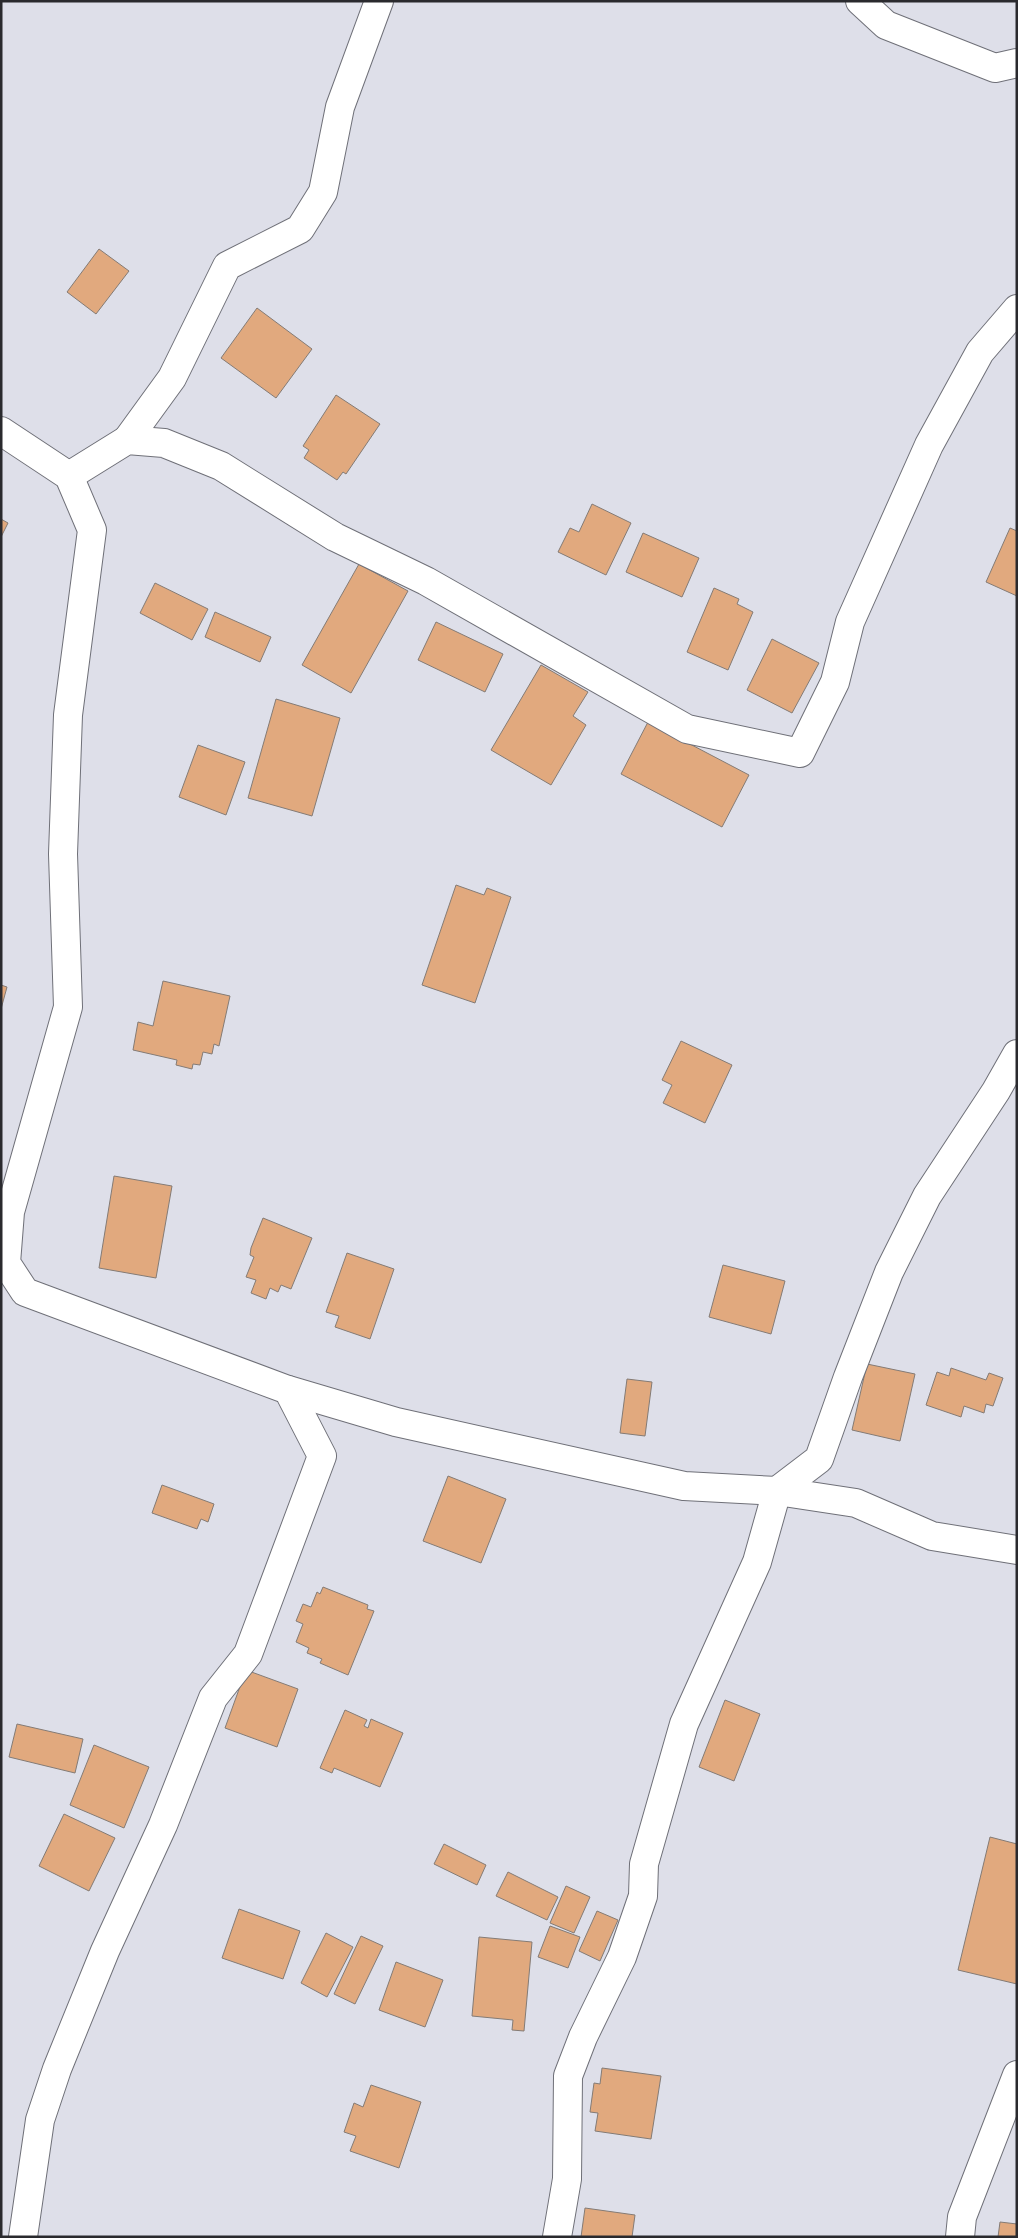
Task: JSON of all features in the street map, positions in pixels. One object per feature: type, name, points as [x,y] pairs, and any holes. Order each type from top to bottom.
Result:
[{"type":"street","points":[[69,476],[127,440],[172,378],[227,266],[300,229],[323,192],[340,107],[379,1]]},
{"type":"street","points":[[860,1],[886,25],[995,68],[1017,63]]},
{"type":"street","points":[[127,440],[164,443],[221,466],[335,536],[434,586],[687,729],[800,753],[835,682],[850,622],[929,445],[980,352],[1017,309]]},
{"type":"street","points":[[1,431],[69,476],[92,530],[68,715],[63,854],[68,1007],[10,1212],[6,1263],[25,1292],[288,1390],[396,1422],[684,1486],[777,1491],[856,1503],[932,1536],[1017,1550]]},
{"type":"street","points":[[558,2237],[567,2179],[568,2076],[583,2037],[622,1956],[642,1896],[644,1864],[684,1724],[757,1562],[777,1491],[819,1459],[848,1377],[889,1272],[904,1241],[927,1196],[996,1091],[1017,1054]]},
{"type":"street","points":[[23,2237],[40,2120],[57,2069],[105,1951],[163,1825],[213,1698],[248,1654],[322,1456],[288,1390]]},
{"type":"street","points":[[960,2237],[962,2217],[1017,2074]]},
{"type":"building","points":[[99,249],[129,271],[96,314],[67,292]]},
{"type":"building","points":[[257,308],[312,349],[276,398],[221,358]]},
{"type":"building","points":[[336,395],[380,424],[346,474],[343,472],[337,480],[304,458],[309,450],[303,446]]},
{"type":"building","points":[[592,504],[631,523],[606,575],[558,552],[570,528],[579,532]]},
{"type":"building","points":[[1,519],[8,523],[1,537]]},
{"type":"building","points":[[1010,528],[1017,531],[1017,596],[986,582]]},
{"type":"building","points":[[643,533],[699,558],[682,597],[626,572]]},
{"type":"building","points":[[359,564],[408,591],[351,693],[302,665]]},
{"type":"building","points":[[155,583],[208,609],[192,640],[140,613]]},
{"type":"building","points":[[714,588],[739,599],[737,604],[753,612],[728,670],[687,652]]},
{"type":"building","points":[[215,612],[271,637],[260,662],[205,637]]},
{"type":"building","points":[[436,622],[503,654],[485,692],[418,660]]},
{"type":"building","points":[[772,639],[819,663],[792,713],[747,690]]},
{"type":"building","points":[[541,665],[588,692],[573,716],[586,725],[551,785],[491,750]]},
{"type":"building","points":[[276,699],[340,718],[312,816],[248,798]]},
{"type":"building","points":[[648,722],[749,775],[722,827],[621,774]]},
{"type":"building","points":[[198,745],[245,762],[226,815],[179,797]]},
{"type":"building","points":[[456,885],[484,895],[487,888],[511,897],[475,1003],[422,985]]},
{"type":"building","points":[[163,981],[230,996],[219,1046],[214,1044],[212,1054],[203,1052],[200,1065],[193,1064],[192,1069],[176,1065],[177,1060],[133,1050],[138,1022],[153,1026]]},
{"type":"building","points":[[1,985],[7,987],[1,1009]]},
{"type":"building","points":[[681,1041],[732,1065],[705,1123],[663,1103],[672,1085],[662,1080]]},
{"type":"building","points":[[114,1176],[172,1186],[156,1278],[99,1268]]},
{"type":"building","points":[[263,1218],[312,1238],[291,1289],[281,1285],[278,1292],[270,1288],[266,1299],[251,1293],[256,1280],[246,1277],[254,1257],[250,1255],[251,1248]]},
{"type":"building","points":[[347,1253],[394,1269],[370,1339],[335,1327],[339,1316],[326,1312]]},
{"type":"building","points":[[723,1265],[785,1281],[771,1334],[709,1317]]},
{"type":"building","points":[[867,1364],[915,1374],[900,1441],[852,1430]]},
{"type":"building","points":[[951,1368],[986,1380],[989,1373],[1003,1378],[993,1406],[986,1404],[984,1413],[964,1406],[961,1417],[926,1405],[937,1372],[949,1376]]},
{"type":"building","points":[[627,1379],[652,1382],[645,1436],[620,1433]]},
{"type":"building","points":[[448,1476],[506,1499],[481,1563],[423,1541]]},
{"type":"building","points":[[162,1485],[214,1504],[208,1522],[201,1519],[197,1529],[152,1513]]},
{"type":"building","points":[[323,1587],[368,1605],[367,1609],[374,1611],[348,1675],[320,1663],[322,1659],[307,1653],[309,1648],[296,1642],[303,1624],[296,1621],[303,1604],[311,1607],[317,1592],[320,1594]]},
{"type":"building","points":[[246,1670],[298,1689],[277,1747],[225,1728]]},
{"type":"building","points":[[725,1700],[760,1714],[734,1781],[699,1767]]},
{"type":"building","points":[[345,1710],[367,1720],[364,1726],[368,1728],[371,1719],[403,1733],[380,1787],[334,1768],[332,1773],[320,1768]]},
{"type":"building","points":[[17,1724],[83,1739],[75,1773],[9,1757]]},
{"type":"building","points":[[94,1745],[149,1767],[124,1828],[70,1805]]},
{"type":"building","points":[[64,1814],[115,1838],[89,1891],[39,1866]]},
{"type":"building","points":[[990,1837],[1017,1844],[1017,1984],[958,1970]]},
{"type":"building","points":[[444,1844],[486,1865],[477,1885],[434,1864]]},
{"type":"building","points":[[508,1872],[558,1897],[547,1920],[496,1896]]},
{"type":"building","points":[[566,1886],[590,1897],[574,1933],[550,1923]]},
{"type":"building","points":[[239,1909],[300,1931],[283,1979],[222,1958]]},
{"type":"building","points":[[597,1911],[618,1920],[600,1961],[579,1951]]},
{"type":"building","points":[[550,1926],[580,1937],[568,1968],[538,1957]]},
{"type":"building","points":[[326,1933],[353,1947],[327,1997],[301,1983]]},
{"type":"building","points":[[361,1936],[383,1946],[355,2004],[334,1994]]},
{"type":"building","points":[[479,1937],[532,1942],[524,2031],[512,2030],[513,2020],[472,2016]]},
{"type":"building","points":[[396,1962],[443,1980],[425,2027],[379,2010]]},
{"type":"building","points":[[602,2068],[661,2076],[651,2139],[595,2131],[598,2113],[590,2112],[594,2083],[600,2084]]},
{"type":"building","points":[[371,2085],[421,2102],[399,2168],[350,2151],[356,2136],[344,2132],[354,2103],[363,2107]]},
{"type":"building","points":[[585,2208],[635,2215],[632,2237],[581,2237]]},
{"type":"building","points":[[1000,2222],[1017,2224],[1017,2237],[998,2237]]}]
